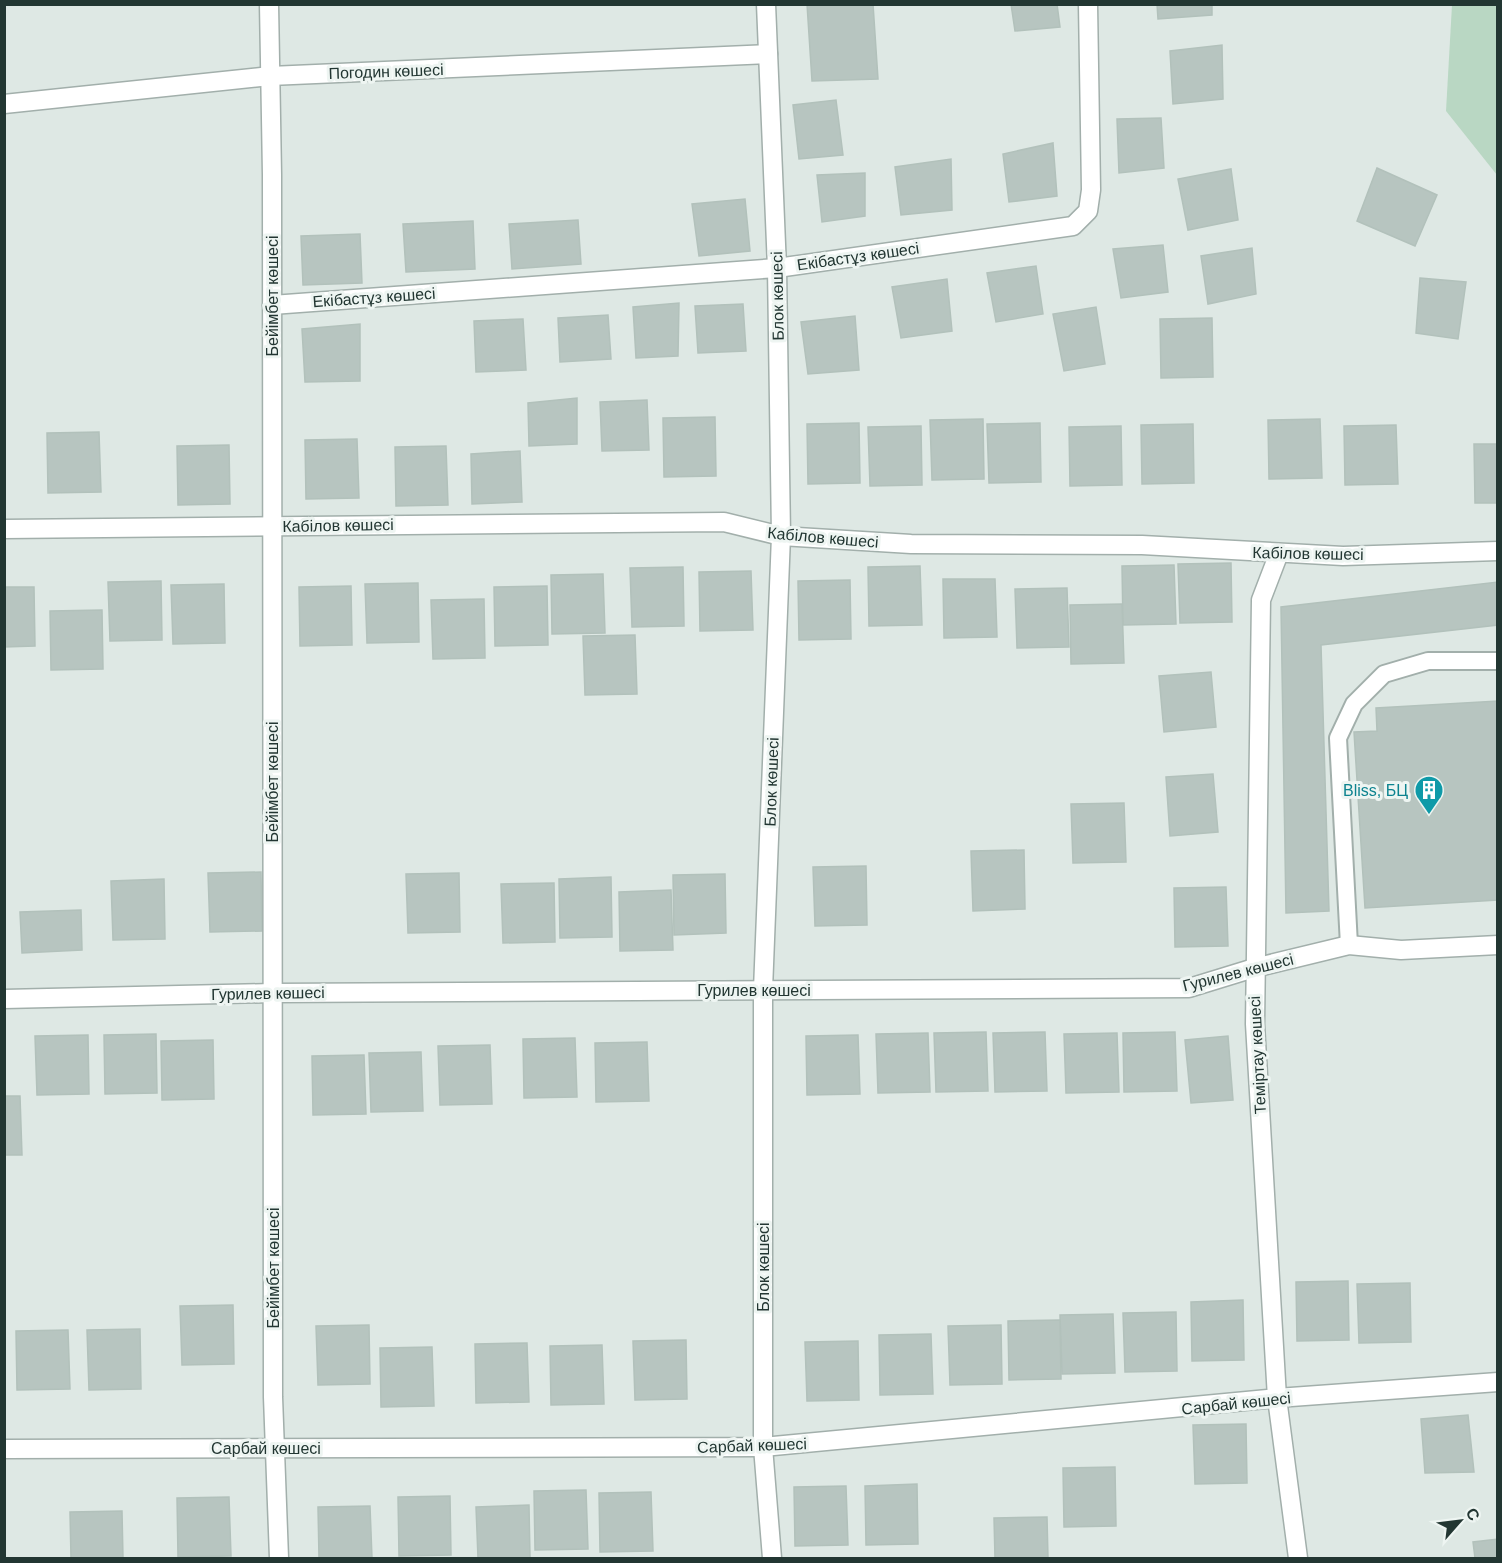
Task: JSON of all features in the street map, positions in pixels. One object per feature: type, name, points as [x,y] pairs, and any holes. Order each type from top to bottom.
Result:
[{"type":"street","name":"Бейімбет көшесі","points":[[269,4],[275,1447],[279,1558]]},
{"type":"street","name":"Блок көшесі","points":[[766,4],[777,268],[781,536],[763,990],[763,1447],[772,1558]]},
{"type":"street","name":"Екібастұз көшесі","points":[[272,305],[777,268],[1074,226],[1088,211],[1091,190],[1088,4]]},
{"type":"street","name":"Погодин көшесі","points":[[4,104],[270,76],[768,54]]},
{"type":"street","name":"Кабілов көшесі","points":[[4,529],[724,522],[781,536],[911,544],[1142,545],[1343,556],[1497,551]]},
{"type":"street","name":"Теміртау көшесі","points":[[1279,553],[1261,600],[1254,968],[1276,1398],[1298,1558]]},
{"type":"street","name":"Гурилев көшесі","points":[[4,999],[273,993],[1189,988],[1254,968],[1349,945],[1401,950],[1497,945]]},
{"type":"street","name":"Сарбай көшесі","points":[[4,1449],[763,1447],[1276,1398],[1497,1382]]},
{"type":"lane","points":[[1349,945],[1338,738],[1354,704],[1384,674],[1428,661],[1497,661]]},
{"type":"green space","points":[[1452,5],[1497,5],[1497,175],[1446,111]]},
{"type":"building","points":[[807,4],[873,4],[878,79],[812,81]]},
{"type":"building","points":[[1011,4],[1057,4],[1060,27],[1015,31]]},
{"type":"building","points":[[1157,4],[1212,4],[1212,15],[1158,19]]},
{"type":"building","points":[[1222,45],[1223,99],[1173,104],[1170,51]]},
{"type":"building","points":[[836,100],[843,155],[799,159],[793,105]]},
{"type":"building","points":[[1161,118],[1164,168],[1119,173],[1117,119]]},
{"type":"building","points":[[1053,143],[1057,196],[1009,202],[1003,154]]},
{"type":"building","points":[[951,159],[952,210],[901,215],[895,167]]},
{"type":"building","points":[[1377,168],[1437,195],[1415,246],[1357,221]]},
{"type":"building","points":[[1231,169],[1238,220],[1188,230],[1178,179]]},
{"type":"building","points":[[865,173],[865,216],[822,222],[817,175]]},
{"type":"building","points":[[745,199],[750,251],[699,256],[692,204]]},
{"type":"building","points":[[578,220],[581,264],[512,269],[509,224]]},
{"type":"building","points":[[473,221],[475,269],[406,272],[403,224]]},
{"type":"building","points":[[360,234],[362,283],[303,285],[301,236]]},
{"type":"building","points":[[1163,245],[1168,292],[1121,298],[1113,249]]},
{"type":"building","points":[[1252,248],[1256,294],[1208,304],[1201,256]]},
{"type":"building","points":[[1036,266],[1043,314],[996,322],[987,273]]},
{"type":"building","points":[[1420,278],[1466,282],[1458,339],[1416,333]]},
{"type":"building","points":[[947,279],[952,331],[901,338],[892,287]]},
{"type":"building","points":[[679,303],[678,356],[636,358],[633,307]]},
{"type":"building","points":[[743,304],[746,351],[698,353],[695,306]]},
{"type":"building","points":[[1096,307],[1105,364],[1064,371],[1053,314]]},
{"type":"building","points":[[608,315],[611,359],[560,362],[558,318]]},
{"type":"building","points":[[855,316],[859,370],[808,374],[801,322]]},
{"type":"building","points":[[1212,318],[1213,377],[1161,378],[1160,319]]},
{"type":"building","points":[[523,319],[526,370],[476,372],[474,321]]},
{"type":"building","points":[[360,324],[360,381],[305,382],[302,329]]},
{"type":"building","points":[[577,398],[577,444],[529,446],[528,403]]},
{"type":"building","points":[[647,400],[649,450],[602,451],[600,402]]},
{"type":"building","points":[[715,417],[716,476],[664,477],[663,418]]},
{"type":"building","points":[[983,419],[984,479],[932,480],[930,420]]},
{"type":"building","points":[[1320,419],[1322,478],[1269,479],[1268,420]]},
{"type":"building","points":[[859,423],[860,483],[808,484],[807,424]]},
{"type":"building","points":[[1040,423],[1041,482],[989,483],[987,424]]},
{"type":"building","points":[[1193,424],[1194,483],[1142,484],[1141,425]]},
{"type":"building","points":[[1396,425],[1398,484],[1345,485],[1344,426]]},
{"type":"building","points":[[921,426],[922,485],[870,486],[868,427]]},
{"type":"building","points":[[1121,426],[1122,485],[1070,486],[1069,427]]},
{"type":"building","points":[[99,432],[101,492],[48,493],[47,433]]},
{"type":"building","points":[[357,439],[359,498],[306,499],[305,440]]},
{"type":"building","points":[[1474,444],[1498,444],[1498,503],[1475,503]]},
{"type":"building","points":[[229,445],[230,504],[178,505],[177,446]]},
{"type":"building","points":[[446,446],[448,505],[396,506],[395,447]]},
{"type":"building","points":[[520,451],[522,502],[472,504],[471,454]]},
{"type":"building","points":[[1231,563],[1232,622],[1180,623],[1178,564]]},
{"type":"building","points":[[1174,565],[1176,624],[1123,625],[1122,566]]},
{"type":"building","points":[[920,566],[922,625],[869,626],[868,567]]},
{"type":"building","points":[[683,567],[684,626],[632,627],[630,568]]},
{"type":"building","points":[[751,571],[753,630],[700,631],[699,572]]},
{"type":"building","points":[[603,574],[605,633],[552,634],[551,575]]},
{"type":"building","points":[[943,579],[995,579],[997,637],[944,638]]},
{"type":"building","points":[[850,580],[851,639],[799,640],[798,581]]},
{"type":"building","points":[[161,581],[162,640],[110,641],[108,582]]},
{"type":"building","points":[[1498,582],[1498,625],[1321,645],[1329,911],[1286,913],[1281,607]]},
{"type":"building","points":[[418,583],[419,642],[367,643],[365,584]]},
{"type":"building","points":[[224,584],[225,643],[173,644],[171,585]]},
{"type":"building","points":[[351,586],[352,645],[300,646],[299,587]]},
{"type":"building","points":[[547,586],[548,645],[495,646],[494,587]]},
{"type":"building","points":[[4,587],[34,587],[35,646],[4,647]]},
{"type":"building","points":[[1067,588],[1069,647],[1017,648],[1015,589]]},
{"type":"building","points":[[484,599],[485,658],[433,659],[431,600]]},
{"type":"building","points":[[1122,604],[1124,663],[1071,664],[1070,605]]},
{"type":"building","points":[[102,610],[103,669],[51,670],[50,611]]},
{"type":"building","points":[[635,635],[637,694],[585,695],[583,636]]},
{"type":"building","points":[[1211,672],[1216,727],[1164,732],[1159,676]]},
{"type":"building","name":"Bliss, БЦ","points":[[1498,701],[1498,900],[1365,908],[1354,732],[1377,731],[1376,708]]},
{"type":"building","points":[[1213,774],[1218,832],[1170,836],[1166,777]]},
{"type":"building","points":[[1124,803],[1126,862],[1073,863],[1071,804]]},
{"type":"building","points":[[1024,850],[1025,909],[973,911],[971,851]]},
{"type":"building","points":[[866,866],[867,925],[815,926],[813,867]]},
{"type":"building","points":[[261,872],[262,931],[210,932],[208,873]]},
{"type":"building","points":[[459,873],[460,932],[408,933],[406,874]]},
{"type":"building","points":[[725,874],[726,933],[674,935],[673,875]]},
{"type":"building","points":[[611,877],[612,937],[560,938],[559,879]]},
{"type":"building","points":[[164,879],[165,939],[113,940],[111,881]]},
{"type":"building","points":[[554,883],[555,942],[503,943],[501,884]]},
{"type":"building","points":[[1226,887],[1228,946],[1175,947],[1174,888]]},
{"type":"building","points":[[671,890],[673,950],[620,951],[619,892]]},
{"type":"building","points":[[81,910],[82,950],[22,953],[20,912]]},
{"type":"building","points":[[986,1032],[988,1091],[936,1092],[934,1033]]},
{"type":"building","points":[[1045,1032],[1047,1091],[995,1092],[993,1033]]},
{"type":"building","points":[[1175,1032],[1177,1091],[1124,1092],[1123,1033]]},
{"type":"building","points":[[928,1033],[930,1092],[878,1093],[876,1034]]},
{"type":"building","points":[[1117,1033],[1119,1092],[1066,1093],[1064,1034]]},
{"type":"building","points":[[156,1034],[157,1093],[105,1094],[104,1035]]},
{"type":"building","points":[[88,1035],[89,1094],[37,1095],[35,1036]]},
{"type":"building","points":[[858,1035],[860,1094],[807,1095],[806,1036]]},
{"type":"building","points":[[1228,1036],[1233,1100],[1191,1103],[1185,1040]]},
{"type":"building","points":[[575,1038],[577,1097],[524,1098],[523,1039]]},
{"type":"building","points":[[213,1040],[214,1099],[162,1100],[161,1041]]},
{"type":"building","points":[[647,1042],[649,1101],[596,1102],[595,1043]]},
{"type":"building","points":[[490,1045],[492,1104],[440,1105],[438,1046]]},
{"type":"building","points":[[421,1052],[423,1111],[371,1112],[369,1053]]},
{"type":"building","points":[[364,1055],[366,1114],[313,1115],[312,1056]]},
{"type":"building","points":[[4,1096],[20,1096],[22,1155],[4,1155]]},
{"type":"building","points":[[1348,1281],[1349,1340],[1297,1341],[1296,1282]]},
{"type":"building","points":[[1410,1283],[1411,1342],[1359,1343],[1357,1284]]},
{"type":"building","points":[[1243,1300],[1244,1360],[1192,1361],[1191,1302]]},
{"type":"building","points":[[233,1305],[234,1364],[182,1365],[180,1306]]},
{"type":"building","points":[[1176,1312],[1177,1371],[1125,1372],[1123,1313]]},
{"type":"building","points":[[1113,1314],[1115,1373],[1062,1374],[1060,1315]]},
{"type":"building","points":[[1060,1320],[1061,1379],[1009,1380],[1008,1321]]},
{"type":"building","points":[[369,1325],[370,1384],[318,1385],[316,1326]]},
{"type":"building","points":[[1001,1325],[1002,1384],[950,1385],[948,1326]]},
{"type":"building","points":[[140,1329],[141,1389],[89,1390],[87,1330]]},
{"type":"building","points":[[68,1330],[70,1389],[17,1390],[16,1331]]},
{"type":"building","points":[[931,1334],[933,1394],[880,1395],[879,1335]]},
{"type":"building","points":[[686,1340],[687,1399],[635,1400],[633,1341]]},
{"type":"building","points":[[858,1341],[859,1400],[807,1401],[805,1342]]},
{"type":"building","points":[[527,1343],[529,1402],[476,1403],[475,1344]]},
{"type":"building","points":[[602,1345],[604,1404],[551,1405],[550,1346]]},
{"type":"building","points":[[432,1347],[434,1406],[381,1407],[380,1348]]},
{"type":"building","points":[[1468,1415],[1474,1472],[1425,1473],[1421,1419]]},
{"type":"building","points":[[1246,1424],[1247,1483],[1195,1484],[1193,1425]]},
{"type":"building","points":[[1115,1467],[1116,1526],[1064,1527],[1063,1468]]},
{"type":"building","points":[[917,1484],[918,1544],[866,1545],[865,1486]]},
{"type":"building","points":[[846,1486],[848,1545],[795,1546],[794,1487]]},
{"type":"building","points":[[586,1490],[588,1549],[535,1550],[534,1491]]},
{"type":"building","points":[[651,1492],[653,1551],[600,1552],[599,1493]]},
{"type":"building","points":[[450,1496],[451,1555],[399,1556],[398,1497]]},
{"type":"building","points":[[229,1497],[231,1556],[178,1557],[177,1498]]},
{"type":"building","points":[[529,1505],[530,1558],[478,1558],[476,1507]]},
{"type":"building","points":[[370,1506],[372,1558],[319,1558],[318,1507]]},
{"type":"building","points":[[122,1511],[123,1558],[71,1558],[70,1512]]},
{"type":"building","points":[[1047,1517],[1048,1558],[995,1558],[994,1518]]},
{"type":"building","points":[[1498,1539],[1498,1558],[1475,1558],[1473,1542]]},
{"type":"place","name":"Bliss, БЦ","points":[[1429,816]]}]
